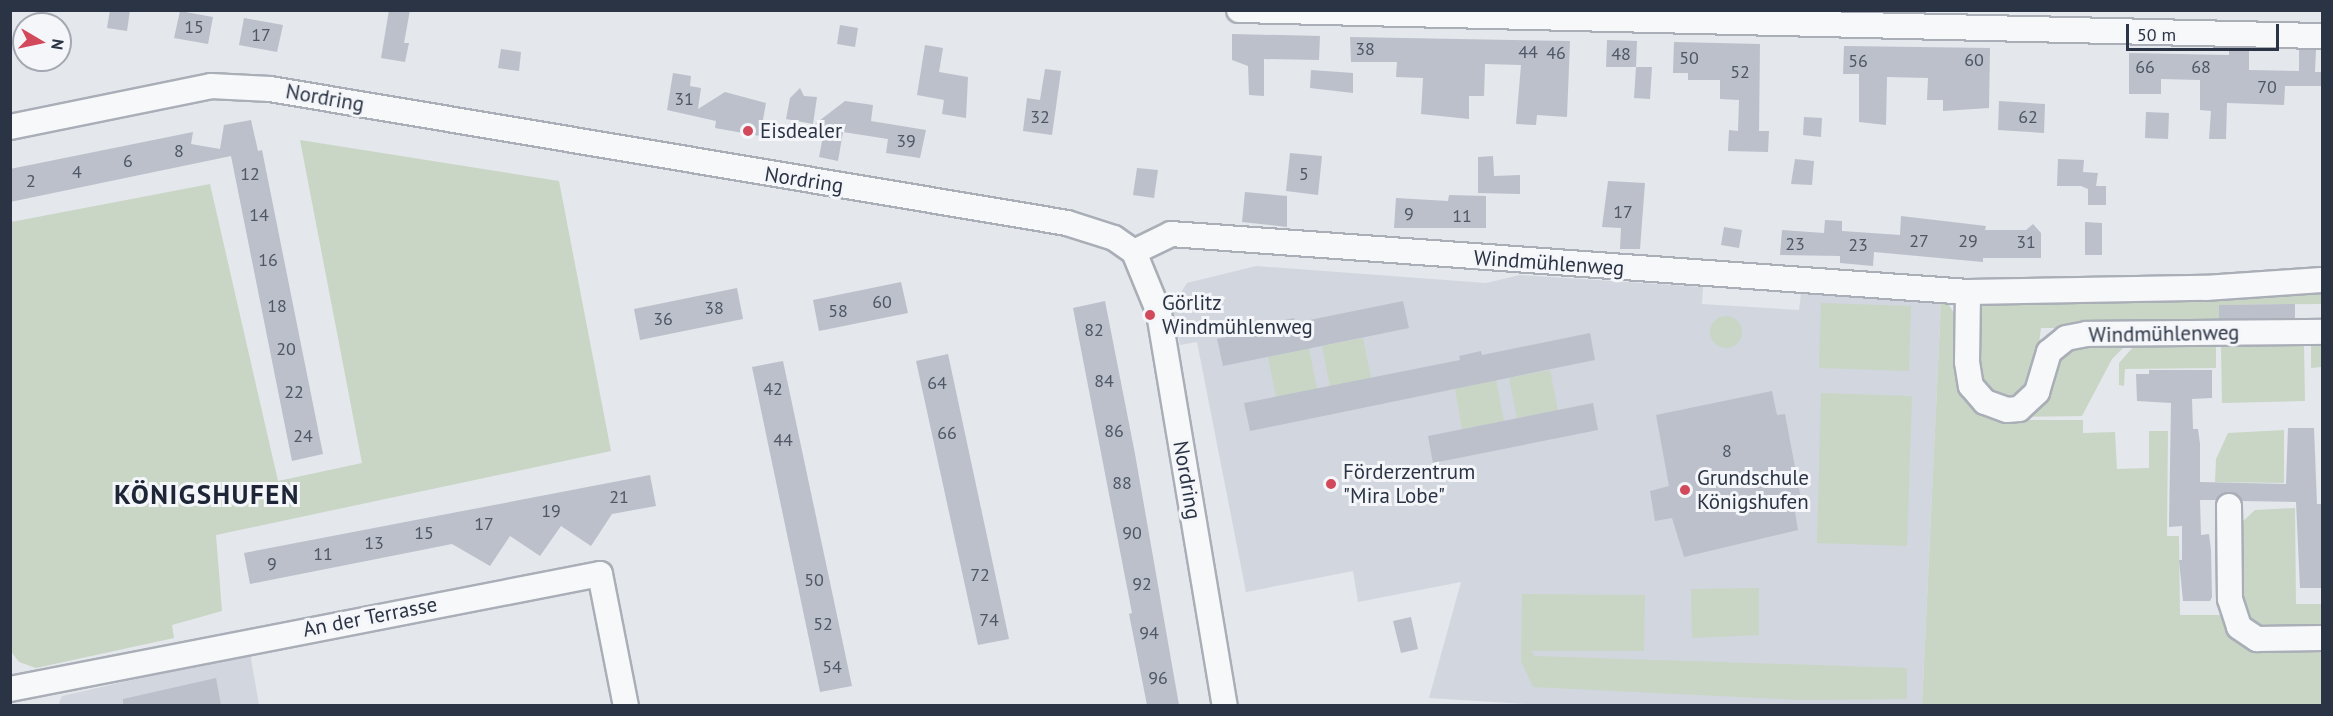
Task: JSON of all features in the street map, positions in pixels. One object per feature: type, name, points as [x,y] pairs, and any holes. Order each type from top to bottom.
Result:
[{"type":"street","points":[[1239,10],[2322,36]]},
{"type":"street","name":"Nordring","points":[[10,127],[211,86],[270,89],[1067,223],[1103,233],[1134,252],[1159,313],[1225,705]]},
{"type":"street","name":"Windmühlenweg","points":[[1134,252],[1171,234],[1968,291],[2205,288],[2322,280]]},
{"type":"street","name":"Windmühlenweg","points":[[1968,291],[1967,362],[1971,386],[1985,402],[2007,410],[2019,409],[2037,392],[2049,352],[2066,338],[2086,334],[2322,332]]},
{"type":"street","points":[[2229,506],[2230,599],[2239,627],[2257,639],[2322,638]]},
{"type":"street","name":"An der Terrasse","points":[[10,689],[600,574],[626,705]]},
{"type":"shaded area","name":"Grundschule Königshufen","points":[[1256,266],[1486,283],[1520,275],[1703,287],[1702,304],[1799,310],[1801,293],[1941,302],[1922,705],[1560,706],[1429,698],[1461,582],[1358,602],[1353,571],[1246,592],[1197,342],[1180,345],[1172,307],[1187,283]]},
{"type":"shaded area","points":[[250,653],[259,705],[58,706],[62,696]]},
{"type":"green space","points":[[300,140],[559,181],[611,451],[216,535],[222,611],[172,625],[174,638],[36,668],[19,662],[10,650],[11,222],[210,184],[278,481],[362,463]]},
{"type":"green space","points":[[2322,289],[2322,304],[2221,305],[2221,328],[2041,328],[2036,366],[2021,397],[2002,402],[1977,382],[1976,321],[1980,303]]},
{"type":"green space","points":[[1941,302],[1949,305],[1958,319],[1959,394],[1977,413],[1996,420],[2083,420],[2083,433],[2115,432],[2117,469],[2149,468],[2149,431],[2168,431],[2167,536],[2179,536],[2180,615],[2220,615],[2235,637],[2322,645],[2322,705],[1922,706]]},
{"type":"green space","points":[[1821,303],[1911,306],[1909,371],[1819,368]]},
{"type":"green space","points":[[1726,316],[1738,320],[1742,332],[1738,344],[1726,348],[1714,344],[1710,332],[1714,320]]},
{"type":"green space","points":[[1363,338],[1371,378],[1330,387],[1322,346]]},
{"type":"green space","points":[[2311,342],[2322,342],[2322,367],[2311,368]]},
{"type":"green space","points":[[2304,345],[2305,401],[2222,403],[2221,347]]},
{"type":"green space","points":[[2085,346],[2125,346],[2112,359],[2082,416],[2017,417],[2053,374],[2063,351]]},
{"type":"green space","points":[[2134,346],[2216,347],[2216,368],[2125,369],[2124,386],[2119,385],[2119,363]]},
{"type":"green space","points":[[1309,348],[1317,389],[1276,397],[1268,357]]},
{"type":"green space","points":[[1550,370],[1558,410],[1517,418],[1509,378]]},
{"type":"green space","points":[[1496,380],[1504,421],[1462,429],[1455,389]]},
{"type":"green space","points":[[1821,393],[1912,396],[1907,546],[1817,543]]},
{"type":"green space","points":[[2284,430],[2284,483],[2215,482],[2216,459],[2228,433]]},
{"type":"green space","points":[[2295,508],[2296,604],[2322,604],[2322,631],[2265,633],[2242,614],[2241,523],[2255,510]]},
{"type":"green space","points":[[1759,588],[1759,635],[1692,638],[1691,589]]},
{"type":"green space","points":[[1522,594],[1645,595],[1644,651],[1531,651],[1535,656],[1907,668],[1907,699],[1801,700],[1533,687],[1521,661]]},
{"type":"building","points":[[110,10],[130,10],[127,31],[107,28]]},
{"type":"building","points":[[389,10],[410,10],[404,43],[409,43],[405,62],[381,58]]},
{"type":"building","points":[[180,11],[213,17],[208,44],[174,38]]},
{"type":"building","points":[[244,18],[283,25],[277,52],[239,45]]},
{"type":"building","points":[[840,25],[858,28],[855,47],[837,44]]},
{"type":"building","points":[[1232,34],[1320,36],[1319,60],[1264,59],[1264,96],[1249,95],[1248,66],[1232,60]]},
{"type":"building","points":[[1350,37],[1570,41],[1567,117],[1537,115],[1536,125],[1516,124],[1521,65],[1485,64],[1484,96],[1469,96],[1469,119],[1421,114],[1423,78],[1396,77],[1397,62],[1351,62]]},
{"type":"building","points":[[1607,40],[1637,41],[1636,67],[1606,67]]},
{"type":"building","points":[[1674,42],[1760,44],[1759,131],[1769,131],[1768,152],[1728,151],[1729,130],[1738,131],[1739,100],[1720,99],[1720,80],[1688,80],[1688,73],[1673,73]]},
{"type":"building","points":[[925,45],[943,48],[939,72],[968,77],[966,118],[942,114],[944,100],[917,95]]},
{"type":"building","points":[[1844,46],[1990,48],[1989,108],[1943,111],[1943,100],[1927,100],[1928,78],[1887,77],[1886,125],[1859,122],[1859,74],[1843,74]]},
{"type":"building","points":[[2229,48],[2249,48],[2249,70],[2299,71],[2299,50],[2316,50],[2315,72],[2321,72],[2321,86],[2285,86],[2284,105],[2227,103],[2226,139],[2209,139],[2211,111],[2200,110],[2200,80],[2161,79],[2161,94],[2129,94],[2129,53],[2229,55]]},
{"type":"building","points":[[501,49],[521,52],[519,71],[498,68]]},
{"type":"building","points":[[1636,67],[1652,67],[1650,99],[1634,98]]},
{"type":"building","points":[[1045,69],[1061,71],[1052,135],[1023,131],[1027,98],[1040,100]]},
{"type":"building","points":[[1311,70],[1353,73],[1353,93],[1310,88]]},
{"type":"building","points":[[673,73],[691,76],[690,86],[701,88],[698,109],[725,92],[766,103],[760,136],[715,128],[716,121],[667,110]]},
{"type":"building","points":[[800,88],[804,96],[817,97],[813,124],[786,119],[790,98]]},
{"type":"building","points":[[845,101],[873,105],[871,121],[926,130],[920,158],[886,153],[888,139],[843,132],[838,161],[819,157],[825,126],[815,124]]},
{"type":"building","points":[[1999,101],[2045,104],[2044,133],[1998,130]]},
{"type":"building","points":[[2146,112],[2169,113],[2168,139],[2145,138]]},
{"type":"building","points":[[1804,117],[1822,118],[1821,137],[1803,135]]},
{"type":"building","points":[[251,120],[258,151],[262,150],[323,454],[292,461],[231,156],[10,202],[10,169],[193,132],[191,144],[220,149],[224,125]]},
{"type":"building","points":[[1290,153],[1322,156],[1318,195],[1286,191]]},
{"type":"building","points":[[1493,156],[1494,176],[1520,175],[1520,194],[1478,193],[1478,157]]},
{"type":"building","points":[[1795,159],[1814,161],[1812,185],[1791,184]]},
{"type":"building","points":[[2058,159],[2084,160],[2083,172],[2098,173],[2096,186],[2106,186],[2106,205],[2088,205],[2088,189],[2081,186],[2057,186]]},
{"type":"building","points":[[1137,168],[1158,170],[1154,198],[1133,195]]},
{"type":"building","points":[[1608,181],[1645,183],[1640,249],[1620,249],[1621,228],[1602,227]]},
{"type":"building","points":[[1245,192],[1287,196],[1287,227],[1242,222]]},
{"type":"building","points":[[1449,195],[1486,196],[1486,228],[1394,228],[1396,198],[1448,201]]},
{"type":"building","points":[[1901,216],[1986,226],[1985,230],[2026,230],[2033,224],[2041,233],[2041,258],[1983,258],[1983,262],[1874,252],[1873,266],[1840,263],[1840,256],[1780,255],[1782,230],[1824,233],[1825,220],[1842,221],[1842,231],[1900,235]]},
{"type":"building","points":[[2085,222],[2102,223],[2102,255],[2085,255]]},
{"type":"building","points":[[1724,227],[1742,230],[1739,248],[1721,245]]},
{"type":"building","points":[[901,282],[908,313],[819,331],[813,300]]},
{"type":"building","points":[[737,288],[743,319],[640,340],[634,309]]},
{"type":"building","points":[[1105,301],[1135,454],[1179,705],[1147,705],[1129,614],[1132,613],[1073,308]]},
{"type":"building","points":[[1403,301],[1409,328],[1223,366],[1217,339],[1271,328],[1270,323],[1294,318],[1295,323]]},
{"type":"building","points":[[2295,304],[2295,318],[2219,319],[2219,305]]},
{"type":"building","points":[[1590,333],[1595,360],[1250,431],[1244,403],[1460,360],[1459,356],[1481,351],[1482,355]]},
{"type":"building","points":[[948,354],[1009,639],[978,645],[916,361]]},
{"type":"building","points":[[783,361],[852,686],[820,692],[752,367]]},
{"type":"building","points":[[2149,370],[2212,370],[2212,398],[2192,399],[2193,429],[2198,429],[2200,444],[2200,482],[2286,484],[2288,428],[2314,428],[2317,504],[2322,504],[2322,588],[2300,588],[2296,502],[2242,501],[2228,492],[2216,500],[2200,500],[2201,535],[2209,534],[2211,550],[2212,597],[2210,601],[2183,601],[2179,560],[2182,560],[2182,526],[2169,527],[2171,403],[2137,401],[2136,374],[2149,374]]},
{"type":"building","points":[[1772,391],[1777,415],[1785,414],[1802,504],[1794,506],[1798,530],[1684,557],[1672,518],[1655,521],[1650,491],[1669,486],[1656,415]]},
{"type":"building","points":[[1593,403],[1598,430],[1433,463],[1428,436]]},
{"type":"building","points":[[650,475],[656,506],[612,514],[591,546],[561,526],[540,556],[510,536],[490,566],[452,544],[250,584],[244,553]]},
{"type":"building","points":[[1411,617],[1418,649],[1401,653],[1393,621]]},
{"type":"building","points":[[216,678],[221,705],[123,705],[123,699]]},
{"type":"place","name":"Eisdealer","points":[[748,131]]},
{"type":"place","name":"Görlitz Windmühlenweg","points":[[1150,315]]},
{"type":"place","name":"Förderzentrum \"Mira Lobe\"","points":[[1331,484]]},
{"type":"place","name":"Grundschule Königshufen","points":[[1685,490]]},
{"type":"district","name":"KÖNIGSHUFEN","points":[[207,495]]}]
